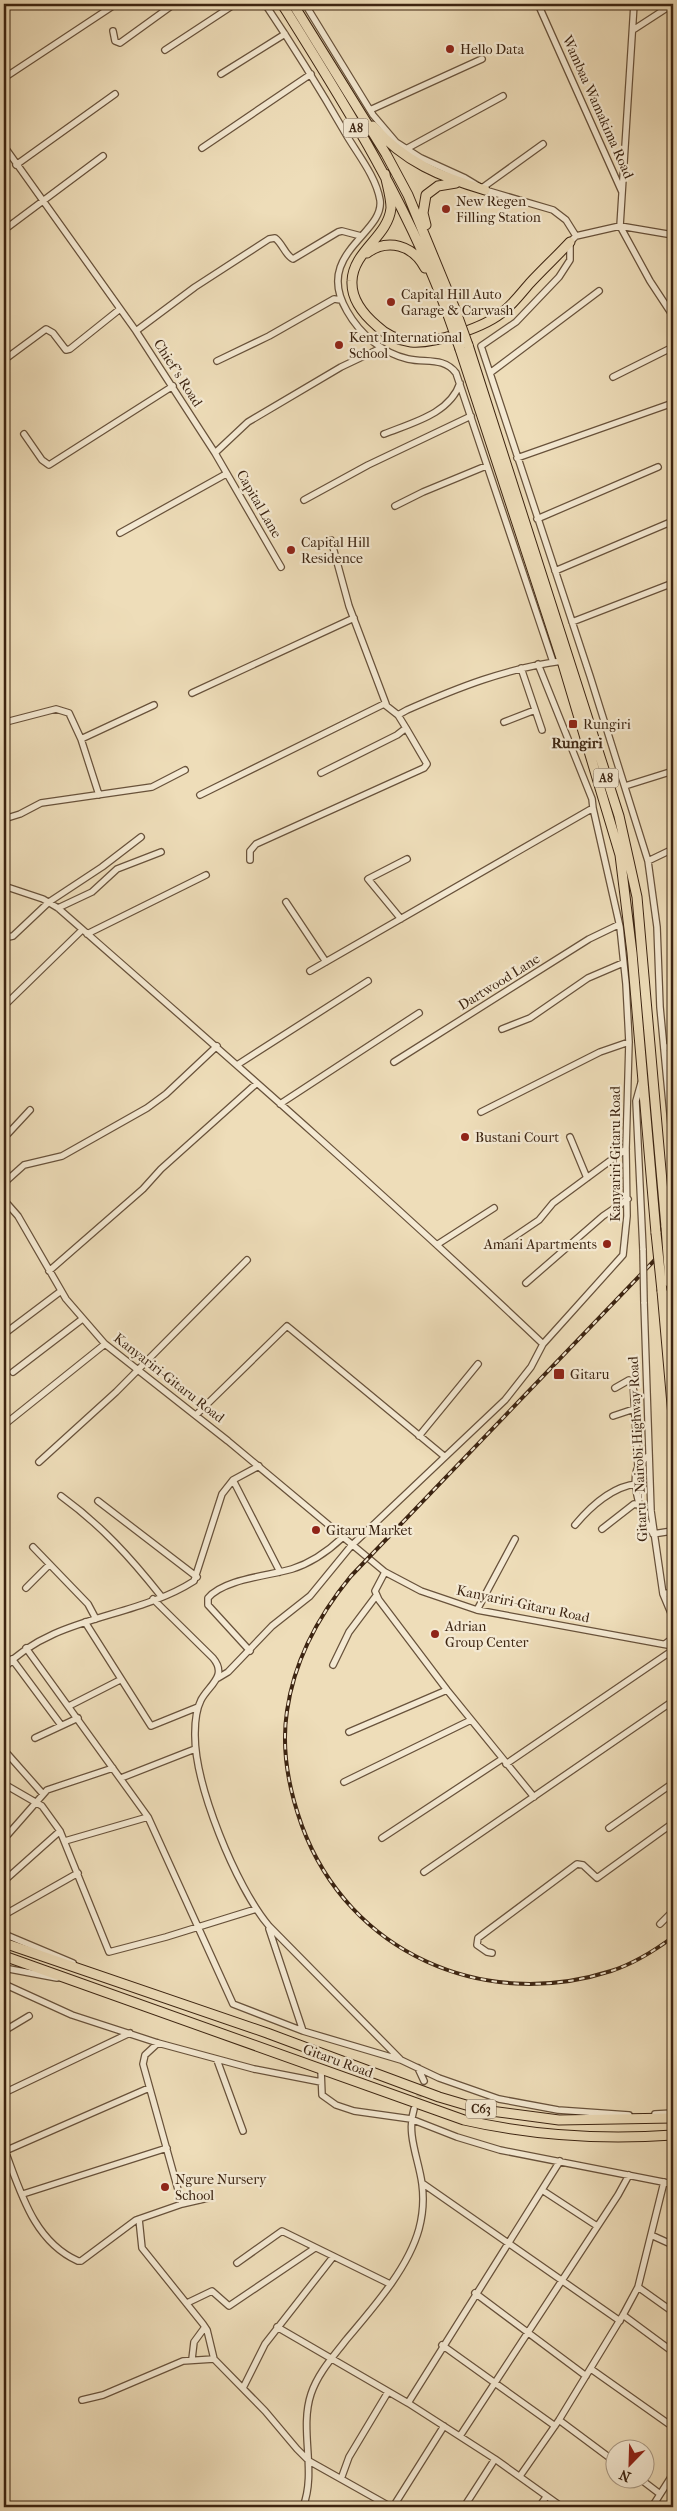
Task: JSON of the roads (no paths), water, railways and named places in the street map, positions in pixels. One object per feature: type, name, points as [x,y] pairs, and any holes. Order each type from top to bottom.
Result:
[{"type":"main road","name":"A8","points":[[282,4],[385,174],[440,291],[452,312]]},
{"type":"main road","name":"A8","points":[[293,4],[386,154],[425,234],[444,279],[452,312],[625,839],[637,897],[673,1319]]},
{"type":"main road","points":[[340,82],[370,121],[397,151],[415,164],[462,183],[483,189]]},
{"type":"main road","points":[[385,174],[390,199],[388,220],[359,260],[352,281],[354,295],[369,319],[389,335],[412,342],[432,340],[474,328],[504,312],[573,239]]},
{"type":"main road","points":[[444,279],[426,226],[423,205],[432,189],[449,183],[462,183]]},
{"type":"main road","points":[[359,260],[379,246],[398,245],[416,256],[440,291]]},
{"type":"main road","name":"A8","points":[[464,347],[557,662],[620,855],[632,953],[673,1416]]},
{"type":"main road","name":"Gitaru Road","points":[[4,1942],[266,2033],[439,2097],[483,2110],[559,2120],[673,2118]]},
{"type":"main road","name":"Gitaru Road","points":[[4,1956],[206,2026],[321,2070],[464,2120],[515,2131],[604,2139],[673,2135]]},
{"type":"street","points":[[4,78],[116,4]]},
{"type":"street","points":[[113,32],[115,42],[120,43],[174,4]]},
{"type":"street","points":[[165,50],[235,4]]},
{"type":"street","points":[[265,4],[311,74],[367,170],[380,199],[377,218],[345,256],[339,285],[341,300],[358,328],[381,348],[409,359],[442,362],[451,366],[460,383],[486,466],[557,662],[538,664],[482,679],[398,716]]},
{"type":"street","points":[[305,4],[384,130],[406,149],[435,166],[466,178],[483,189],[553,210],[566,220],[573,239],[570,260],[559,276],[516,322],[482,344],[482,350],[572,622],[648,861],[657,927],[664,1049],[671,1100],[673,1142]]},
{"type":"street","name":"Wambaa Wamakima Road","points":[[538,4],[622,192]]},
{"type":"street","points":[[634,4],[620,226],[650,281],[673,316]]},
{"type":"street","points":[[633,30],[673,4]]},
{"type":"street","points":[[305,23],[314,19]]},
{"type":"street","points":[[221,74],[286,34]]},
{"type":"street","points":[[370,110],[482,59]]},
{"type":"street","points":[[202,148],[311,74]]},
{"type":"street","points":[[16,165],[115,94]]},
{"type":"street","points":[[406,149],[503,96]]},
{"type":"street","points":[[327,102],[338,97]]},
{"type":"street","points":[[349,140],[360,134]]},
{"type":"street","points":[[483,189],[543,144]]},
{"type":"street","name":"Chief's Road","points":[[4,146],[136,331],[215,453]]},
{"type":"street","points":[[4,230],[103,156]]},
{"type":"street","points":[[573,239],[620,226],[673,236]]},
{"type":"street","points":[[136,331],[195,287],[269,239],[275,238],[279,241],[288,256],[293,259],[338,232],[342,231],[361,236]]},
{"type":"street","points":[[490,373],[599,291]]},
{"type":"street","points":[[217,362],[285,328],[334,299],[341,300]]},
{"type":"street","points":[[4,360],[46,329],[53,333],[66,350],[70,349],[120,309]]},
{"type":"street","points":[[358,328],[369,319]]},
{"type":"street","points":[[613,377],[673,347]]},
{"type":"street","points":[[215,453],[248,422],[341,367],[381,348]]},
{"type":"street","points":[[384,434],[444,407],[454,397],[460,383]]},
{"type":"street","points":[[24,434],[42,460],[49,465],[173,386]]},
{"type":"street","points":[[517,458],[673,403]]},
{"type":"street","points":[[304,500],[368,465],[470,416]]},
{"type":"street","name":"Capital Lane","points":[[215,453],[281,567]]},
{"type":"street","points":[[395,506],[423,492],[486,466]]},
{"type":"street","points":[[537,519],[658,467]]},
{"type":"street","points":[[120,533],[226,474]]},
{"type":"street","points":[[555,571],[673,520]]},
{"type":"street","points":[[250,860],[250,851],[256,844],[424,768],[427,764],[398,716],[386,704],[354,618],[331,540]]},
{"type":"street","points":[[572,622],[673,583]]},
{"type":"street","points":[[192,693],[354,618]]},
{"type":"street","name":"Kanyariri-Gitaru Road","points":[[198,1707],[202,1698],[218,1678],[228,1672],[250,1651],[272,1626],[310,1596],[351,1546],[510,1394],[531,1367],[543,1344],[623,1255],[628,1199],[626,1149],[628,1042],[624,963],[592,799],[538,664]]},
{"type":"street","points":[[521,668],[542,730]]},
{"type":"street","points":[[200,796],[386,704]]},
{"type":"street","points":[[81,739],[154,705]]},
{"type":"street","points":[[6,722],[56,708],[62,709],[71,715],[81,739],[99,796]]},
{"type":"street","points":[[504,722],[535,710]]},
{"type":"street","points":[[321,773],[374,747],[406,728]]},
{"type":"street","points":[[4,819],[20,814],[41,803],[99,796],[152,786],[185,770]]},
{"type":"street","points":[[625,786],[673,771]]},
{"type":"street","points":[[310,971],[593,808]]},
{"type":"street","points":[[4,938],[13,936],[48,902],[102,867],[141,838]]},
{"type":"street","points":[[648,861],[673,849]]},
{"type":"street","points":[[58,908],[92,892],[117,869],[161,852]]},
{"type":"street","points":[[401,919],[368,879],[407,859]]},
{"type":"street","points":[[4,1006],[85,932],[206,875]]},
{"type":"street","points":[[4,886],[48,902],[58,908],[217,1046],[438,1244],[543,1344]]},
{"type":"street","points":[[286,902],[326,962]]},
{"type":"street","name":"Dartwood Lane","points":[[394,1062],[589,939],[618,925]]},
{"type":"street","points":[[502,1029],[530,1018],[588,978],[624,963]]},
{"type":"street","points":[[237,1065],[368,981]]},
{"type":"street","points":[[280,1104],[419,1013]]},
{"type":"street","points":[[481,1112],[600,1052],[628,1042]]},
{"type":"street","points":[[664,1049],[673,1044]]},
{"type":"street","points":[[4,1183],[24,1165],[62,1156],[147,1108],[166,1094],[217,1046]]},
{"type":"street","points":[[636,1101],[642,1080]]},
{"type":"street","points":[[628,1081],[636,1101]]},
{"type":"street","points":[[49,1271],[143,1190],[166,1163],[257,1083]]},
{"type":"street","name":"Gitaru - Nairobi Highway Road","points":[[636,1101],[653,1534],[663,1594],[673,1618]]},
{"type":"street","points":[[4,1138],[30,1110]]},
{"type":"street","points":[[570,1138],[587,1178]]},
{"type":"street","points":[[505,1243],[539,1220],[554,1203],[626,1149]]},
{"type":"street","points":[[526,1283],[607,1213],[628,1199]]},
{"type":"street","name":"Kanyariri-Gitaru Road","points":[[4,1200],[18,1216],[61,1291],[81,1320],[105,1344],[196,1415],[351,1546],[385,1572],[421,1591],[476,1610],[673,1646]]},
{"type":"street","points":[[438,1244],[494,1208]]},
{"type":"street","points":[[40,1462],[137,1370],[247,1260]]},
{"type":"street","points":[[4,1334],[61,1291]]},
{"type":"street","points":[[13,1372],[81,1320]]},
{"type":"street","points":[[196,1415],[287,1326],[444,1456]]},
{"type":"street","points":[[4,1425],[105,1344]]},
{"type":"street","points":[[419,1436],[478,1364]]},
{"type":"street","points":[[615,1388],[631,1380],[634,1387],[638,1467],[637,1484],[643,1520],[653,1534],[672,1531]]},
{"type":"street","points":[[613,1416],[634,1409]]},
{"type":"street","points":[[638,1467],[649,1455]]},
{"type":"street","points":[[4,1668],[26,1648],[41,1640],[85,1622],[153,1599],[192,1582],[197,1577],[219,1502],[234,1480],[258,1466]]},
{"type":"street","points":[[234,1480],[280,1572]]},
{"type":"street","points":[[575,1525],[587,1511],[623,1485],[637,1484]]},
{"type":"street","points":[[61,1496],[120,1546],[160,1596]]},
{"type":"street","points":[[98,1501],[197,1577]]},
{"type":"street","points":[[602,1528],[634,1504],[639,1505]]},
{"type":"street","points":[[250,1651],[208,1605],[208,1598],[225,1587],[280,1572],[314,1560],[342,1538]]},
{"type":"street","points":[[476,1610],[515,1539]]},
{"type":"street","points":[[32,1547],[88,1604],[96,1618]]},
{"type":"street","points":[[26,1588],[49,1564]]},
{"type":"street","points":[[333,1665],[352,1627],[376,1596],[377,1585],[385,1572]]},
{"type":"street","points":[[663,1594],[673,1592]]},
{"type":"street","points":[[376,1596],[446,1690],[534,1797]]},
{"type":"street","points":[[153,1599],[217,1664],[218,1678]]},
{"type":"street","points":[[85,1622],[120,1680],[151,1726],[198,1707]]},
{"type":"street","points":[[665,1644],[673,1638]]},
{"type":"street","points":[[26,1648],[148,1817],[233,2004],[303,2031],[401,2060],[460,2086],[519,2104],[577,2112],[627,2115],[673,2112]]},
{"type":"street","points":[[382,1838],[504,1762],[673,1650]]},
{"type":"street","points":[[12,1659],[62,1725]]},
{"type":"street","points":[[69,1706],[120,1680]]},
{"type":"street","points":[[349,1732],[446,1690]]},
{"type":"street","points":[[424,1872],[673,1701]]},
{"type":"street","points":[[198,1707],[195,1725],[195,1749],[203,1784],[217,1824],[256,1909],[269,1926],[401,2060]]},
{"type":"street","points":[[35,1738],[78,1718]]},
{"type":"street","points":[[344,1782],[471,1720]]},
{"type":"street","points":[[121,1778],[195,1749]]},
{"type":"street","points":[[4,1750],[43,1794]]},
{"type":"street","points":[[4,1839],[38,1803],[43,1794],[54,1786],[113,1768]]},
{"type":"street","points":[[609,1828],[673,1783]]},
{"type":"street","points":[[4,1784],[38,1803],[49,1813],[65,1841],[109,1952],[198,1928],[256,1909]]},
{"type":"street","points":[[65,1841],[148,1817]]},
{"type":"street","points":[[492,1953],[477,1945],[478,1938],[577,1864],[583,1864],[598,1878],[673,1823]]},
{"type":"street","points":[[4,1881],[60,1831]]},
{"type":"street","points":[[4,1915],[78,1873]]},
{"type":"street","points":[[660,1924],[673,1911]]},
{"type":"street","points":[[269,1926],[303,2031]]},
{"type":"street","points":[[4,1934],[50,1952],[85,1970]]},
{"type":"street","points":[[4,1968],[81,1983]]},
{"type":"street","points":[[4,1984],[72,2015],[158,2043],[217,2060],[321,2082]]},
{"type":"street","points":[[4,2030],[29,2016]]},
{"type":"street","points":[[4,2093],[132,2033]]},
{"type":"street","points":[[158,2043],[143,2059],[149,2088],[182,2204]]},
{"type":"street","points":[[217,2060],[243,2131]]},
{"type":"street","points":[[418,2068],[424,2081]]},
{"type":"street","points":[[321,2070],[322,2095],[336,2105],[372,2115],[411,2120],[485,2146],[673,2184]]},
{"type":"street","points":[[149,2088],[4,2150],[34,2222],[39,2230],[78,2261],[81,2261],[139,2219],[182,2204],[208,2198]]},
{"type":"street","points":[[303,2507],[309,2481],[308,2412],[311,2394],[332,2358],[390,2284],[419,2230],[423,2208],[422,2183],[412,2135],[411,2120],[414,2110]]},
{"type":"street","points":[[23,2194],[167,2148]]},
{"type":"street","points":[[408,2403],[442,2346],[560,2162]]},
{"type":"street","points":[[460,2436],[526,2332],[597,2226],[628,2175]]},
{"type":"street","points":[[520,2476],[559,2420],[622,2318],[638,2287],[664,2182]]},
{"type":"street","points":[[422,2183],[561,2279],[673,2352]]},
{"type":"street","points":[[542,2190],[597,2226]]},
{"type":"street","points":[[139,2219],[142,2248],[205,2327],[214,2359],[265,2411],[288,2441],[309,2460],[392,2507],[444,2426]]},
{"type":"street","points":[[237,2262],[281,2231],[390,2284]]},
{"type":"street","points":[[651,2235],[673,2245]]},
{"type":"street","points":[[187,2303],[212,2291],[229,2306],[314,2248]]},
{"type":"street","points":[[243,2388],[252,2367],[277,2327],[333,2257]]},
{"type":"street","points":[[638,2287],[673,2312]]},
{"type":"street","points":[[476,2294],[586,2376]]},
{"type":"street","points":[[192,2360],[194,2342],[205,2327]]},
{"type":"street","points":[[277,2327],[408,2403],[495,2459],[562,2507]]},
{"type":"street","points":[[442,2346],[555,2426]]},
{"type":"street","points":[[82,2400],[103,2395],[163,2368],[192,2360],[214,2359]]},
{"type":"street","points":[[590,2369],[673,2427]]},
{"type":"street","points":[[342,2479],[350,2457],[388,2392]]},
{"type":"street","points":[[559,2420],[604,2454]]},
{"type":"street","points":[[464,2507],[495,2459]]},
{"type":"street","points":[[652,2507],[673,2474]]},
{"type":"street","points":[[652,2488],[660,2494]]},
{"type":"street","points":[[539,2507],[546,2497]]},
{"type":"tunnel","points":[[416,2105],[424,2081]]},
{"type":"railway","points":[[673,1241],[351,1576],[328,1607],[302,1657],[290,1692],[285,1726],[287,1770],[297,1812],[324,1870],[352,1908],[387,1938],[426,1961],[470,1977],[516,1984],[563,1982],[611,1971],[627,1965],[673,1937]]},
{"type":"place","name":"Hello Data","points":[[450,49]]},
{"type":"place","name":"New Regen Filling Station","points":[[446,209]]},
{"type":"place","name":"Capital Hill Auto Garage & Carwash","points":[[391,302]]},
{"type":"place","name":"Kent International School","points":[[339,345]]},
{"type":"place","name":"Capital Hill Residence","points":[[291,550]]},
{"type":"place","name":"Rungiri","points":[[573,724]]},
{"type":"place","name":"Bustani Court","points":[[465,1137]]},
{"type":"place","name":"Amani Apartments","points":[[607,1244]]},
{"type":"place","name":"Gitaru","points":[[559,1374]]},
{"type":"place","name":"Gitaru Market","points":[[316,1530]]},
{"type":"place","name":"Adrian Group Center","points":[[435,1634]]},
{"type":"place","name":"Ngure Nursery School","points":[[165,2187]]},
{"type":"district","name":"Rungiri","points":[[577,743]]}]
